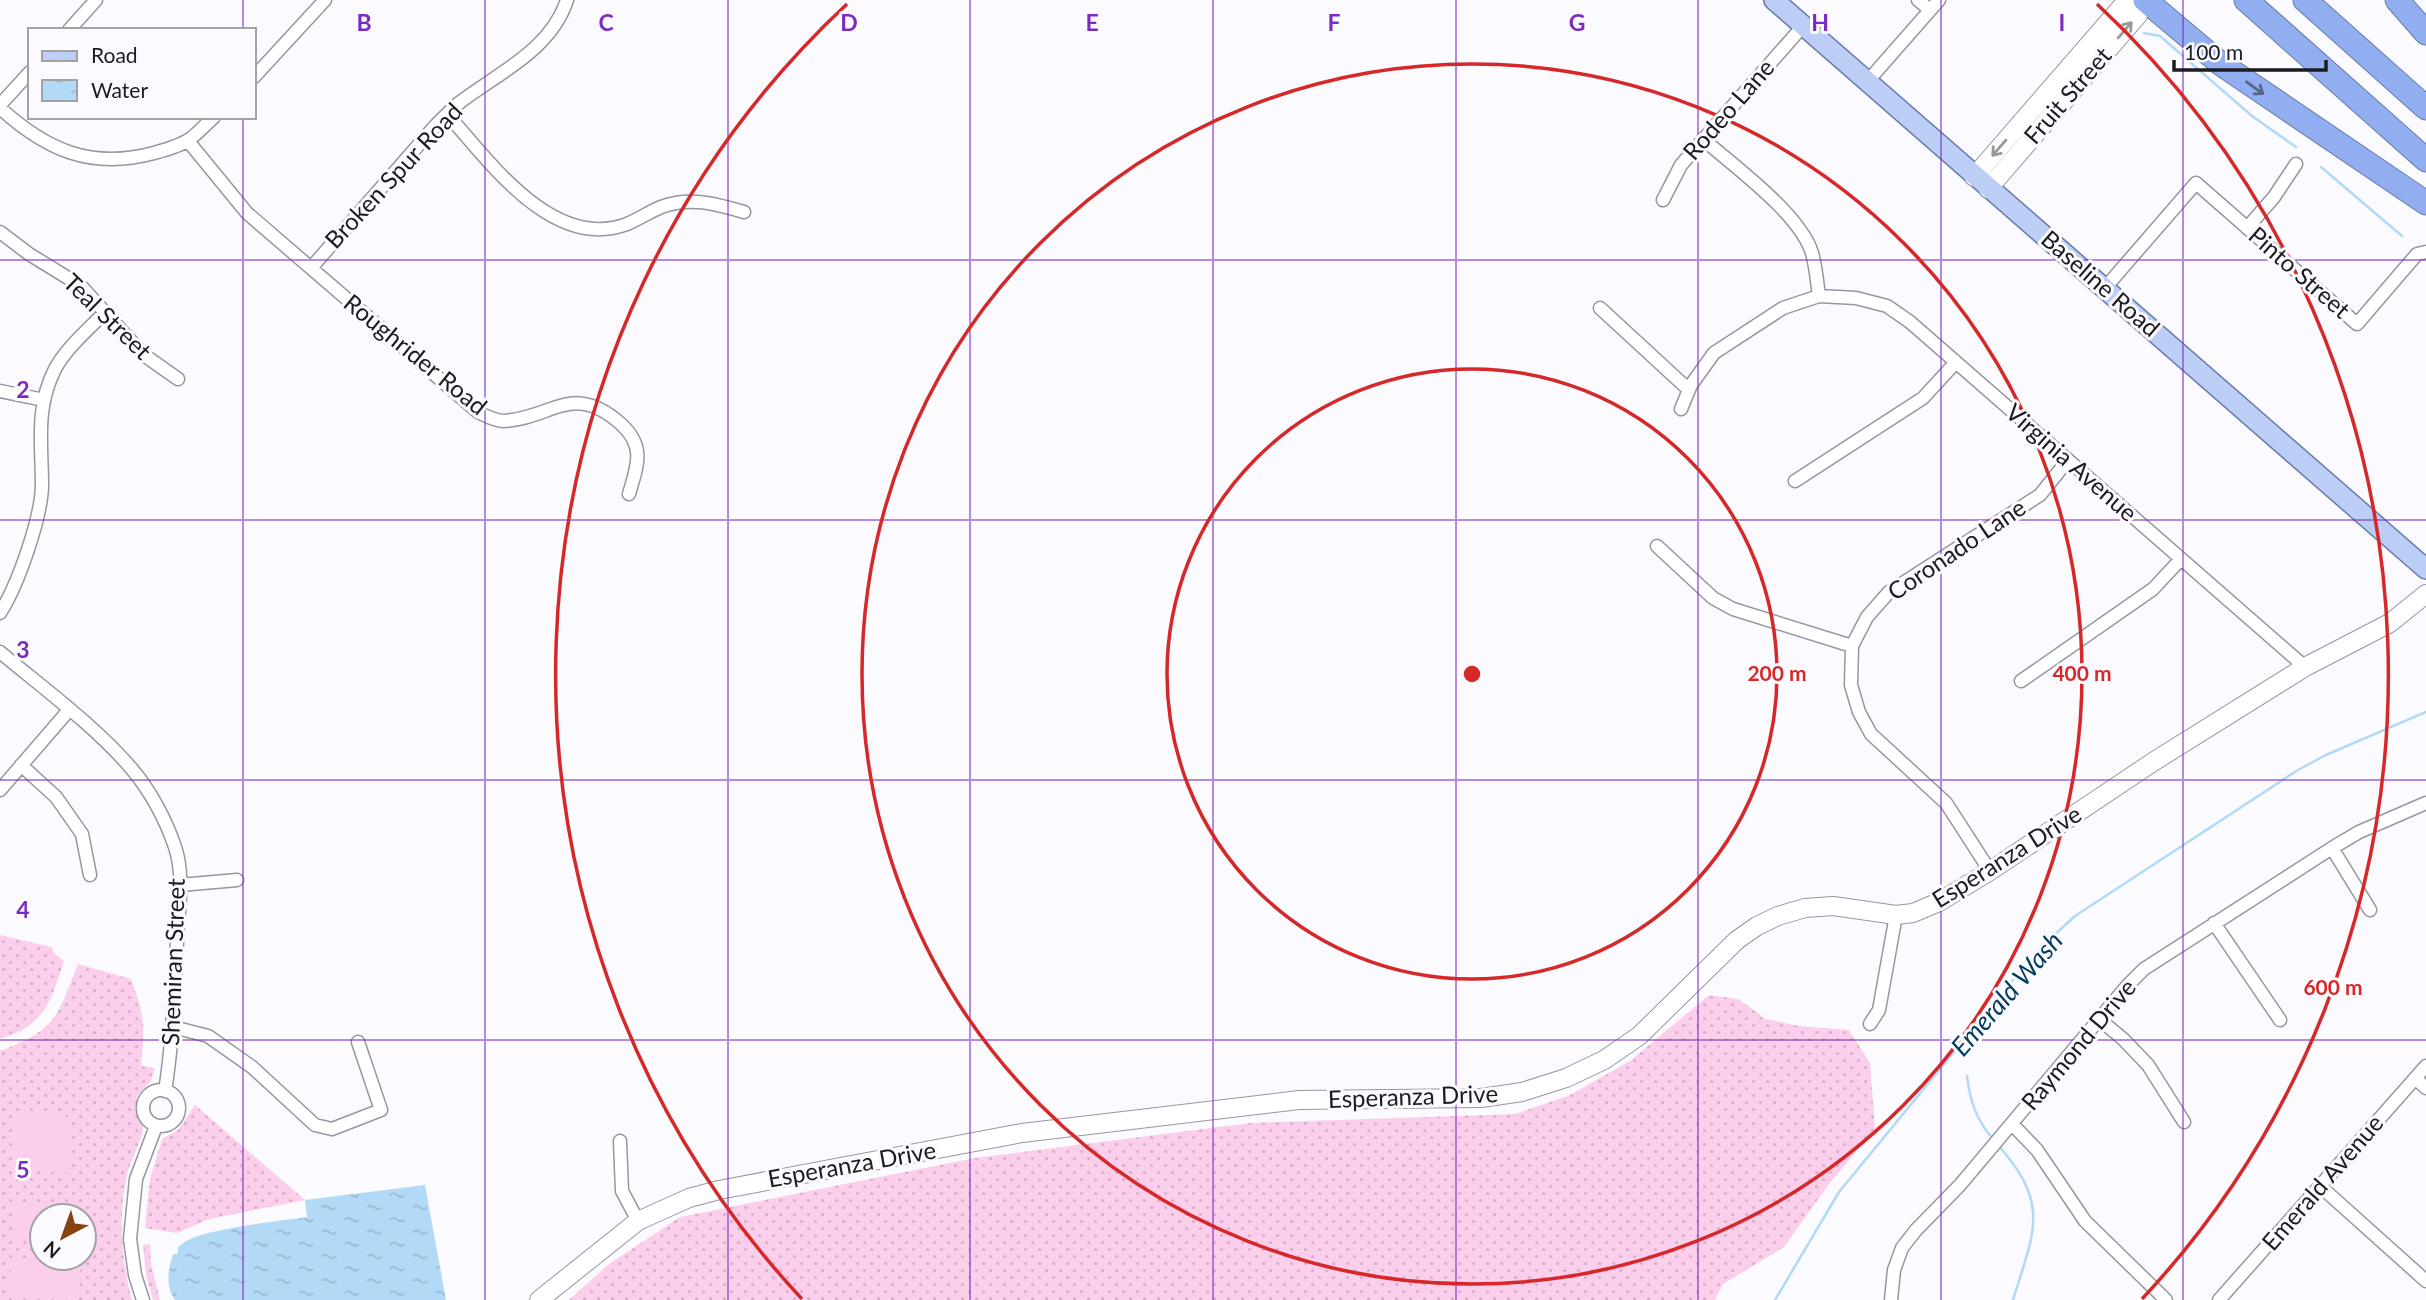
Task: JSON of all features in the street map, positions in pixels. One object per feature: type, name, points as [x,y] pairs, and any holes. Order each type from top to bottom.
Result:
[{"type":"highway","points":[[2143,0],[2221,64],[2426,203]]},
{"type":"highway","points":[[2246,0],[2426,160]]},
{"type":"highway","points":[[2264,0],[2426,144]]},
{"type":"highway","points":[[2305,0],[2426,108]]},
{"type":"highway","points":[[2327,0],[2426,89]]},
{"type":"highway","points":[[2397,0],[2426,33]]},
{"type":"main road","name":"Baseline Road","points":[[1774,0],[2426,569]]},
{"type":"main road","name":"Fruit Street","points":[[1981,183],[2124,4],[2133,0]]},
{"type":"main road","name":"Fruit Street","points":[[1981,183],[2138,15],[2143,0]]},
{"type":"main road","name":"Esperanza Drive","points":[[539,1300],[638,1221],[689,1198],[719,1190],[1022,1133],[1299,1100],[1481,1098],[1522,1092],[1566,1078],[1604,1060],[1639,1037],[1737,940],[1757,926],[1805,908],[1833,905],[1896,915],[1924,909],[1953,895],[2153,762],[2305,667],[2390,623],[2426,594]]},
{"type":"street","points":[[71,28],[96,0]]},
{"type":"street","points":[[256,75],[325,0]]},
{"type":"street","name":"Broken Spur Road","points":[[311,268],[447,114],[524,57],[546,37],[563,12],[567,0]]},
{"type":"street","points":[[1867,82],[1934,5],[1918,0]]},
{"type":"street","name":"Rodeo Lane","points":[[1663,200],[1681,164],[1803,26]]},
{"type":"street","points":[[28,74],[0,106],[37,138],[57,149],[84,157],[111,160],[135,158],[188,141],[212,119]]},
{"type":"street","points":[[447,114],[520,194],[571,225],[612,228],[660,207],[691,201],[716,204],[744,212]]},
{"type":"street","points":[[1681,409],[1689,390],[1714,353],[1783,308],[1819,296],[1811,252],[1801,230],[1784,211],[1703,139]]},
{"type":"street","name":"Roughrider Road","points":[[188,141],[247,213],[478,412],[502,421],[575,404],[590,405],[606,411],[634,438],[638,450],[638,462],[629,494]]},
{"type":"street","points":[[2247,228],[2274,197],[2296,164]]},
{"type":"street","name":"Pinto Street","points":[[2105,288],[2196,183],[2357,324],[2417,254],[2426,252]]},
{"type":"street","name":"Teal Street","points":[[0,232],[29,254],[81,286],[144,355],[178,379]]},
{"type":"street","name":"Virginia Avenue","points":[[1819,296],[1856,298],[1886,306],[1910,322],[2305,667]]},
{"type":"street","points":[[1600,308],[1689,390]]},
{"type":"street","points":[[0,613],[11,596],[39,507],[42,486],[39,422],[44,400],[55,369],[64,356],[105,312]]},
{"type":"street","points":[[1796,481],[1923,398],[1956,362]]},
{"type":"street","points":[[0,391],[44,400]]},
{"type":"street","name":"Coronado Lane","points":[[1852,646],[1867,617],[1889,592],[2040,495],[2068,460]]},
{"type":"street","points":[[1657,546],[1713,598],[1733,609],[1852,646],[1852,685],[1859,712],[1871,734],[1946,803],[1990,872]]},
{"type":"street","points":[[2021,681],[2153,589],[2181,559]]},
{"type":"street","name":"Shemiran Street","points":[[0,652],[69,710],[132,769],[154,800],[176,849],[180,886],[173,1027],[165,1091],[177,1099],[179,1111],[174,1122],[156,1126],[136,1178],[130,1239],[135,1275],[143,1300]]},
{"type":"street","points":[[0,790],[69,710]]},
{"type":"street","points":[[21,765],[56,797],[82,834],[90,875]]},
{"type":"street","name":"Raymond Drive","points":[[1891,1300],[1894,1270],[1902,1248],[1960,1185],[2144,969],[2359,832],[2426,803]]},
{"type":"street","points":[[2332,848],[2370,911]]},
{"type":"street","points":[[180,886],[237,880]]},
{"type":"street","points":[[1870,1024],[1879,1010],[1896,915]]},
{"type":"street","points":[[2214,923],[2280,1020]]},
{"type":"street","points":[[2099,1019],[2148,1065],[2184,1122]]},
{"type":"street","points":[[173,1027],[208,1036],[252,1067],[315,1125],[332,1129],[381,1110],[358,1042]]},
{"type":"street","name":"Emerald Avenue","points":[[2225,1298],[2426,1066]]},
{"type":"street","points":[[2415,1078],[2426,1088]]},
{"type":"street","points":[[156,1126],[144,1115],[144,1103],[150,1094],[165,1091]]},
{"type":"street","points":[[2012,1124],[2037,1150],[2085,1222],[2166,1300]]},
{"type":"street","points":[[620,1141],[622,1191],[638,1221]]},
{"type":"street","points":[[2320,1186],[2426,1281]]},
{"type":"shaded area","points":[[0,935],[51,947],[64,961],[55,989],[44,1010],[27,1027],[0,1039]]},
{"type":"shaded area","points":[[78,964],[131,979],[139,1003],[143,1022],[141,1066],[155,1068],[151,1081],[137,1096],[143,1128],[127,1175],[122,1206],[123,1254],[132,1300],[0,1300],[0,1051],[33,1036],[52,1020]]},
{"type":"shaded area","points":[[1709,995],[1738,999],[1766,1019],[1799,1026],[1849,1030],[1870,1063],[1875,1129],[1829,1184],[1784,1247],[1723,1284],[1715,1300],[569,1300],[609,1264],[680,1217],[975,1158],[1250,1123],[1515,1114],[1570,1095],[1630,1061]]},
{"type":"shaded area","points":[[195,1105],[305,1200],[209,1219],[177,1233],[145,1228],[150,1179],[162,1139],[178,1130]]},
{"type":"shaded area","points":[[15,1113],[71,1117],[68,1173],[12,1170]]},
{"type":"shaded area","points":[[14,1202],[28,1203],[28,1240],[12,1239]]},
{"type":"shaded area","points":[[150,1244],[151,1264],[160,1300],[153,1300],[146,1275],[143,1245]]},
{"type":"shaded area","points":[[11,1260],[28,1261],[28,1272],[81,1272],[79,1300],[8,1298]]},
{"type":"water","points":[[425,1185],[446,1300],[175,1300],[172,1294],[168,1278],[173,1254],[178,1254],[179,1246],[191,1239],[222,1230],[307,1217],[305,1200]]},
{"type":"waterway","points":[[2144,33],[2160,36],[2252,116],[2296,147]]},
{"type":"waterway","points":[[2321,167],[2402,236]]},
{"type":"waterway","name":"Emerald Wash","points":[[1775,1300],[1839,1192],[2037,951],[2075,916],[2298,770],[2326,755],[2426,712]]},
{"type":"waterway","points":[[1971,1048],[1996,1003]]},
{"type":"waterway","points":[[1967,1076],[1975,1110],[1994,1140]]},
{"type":"waterway","points":[[1998,1145],[2015,1166],[2032,1202],[2031,1236],[2013,1300]]}]
